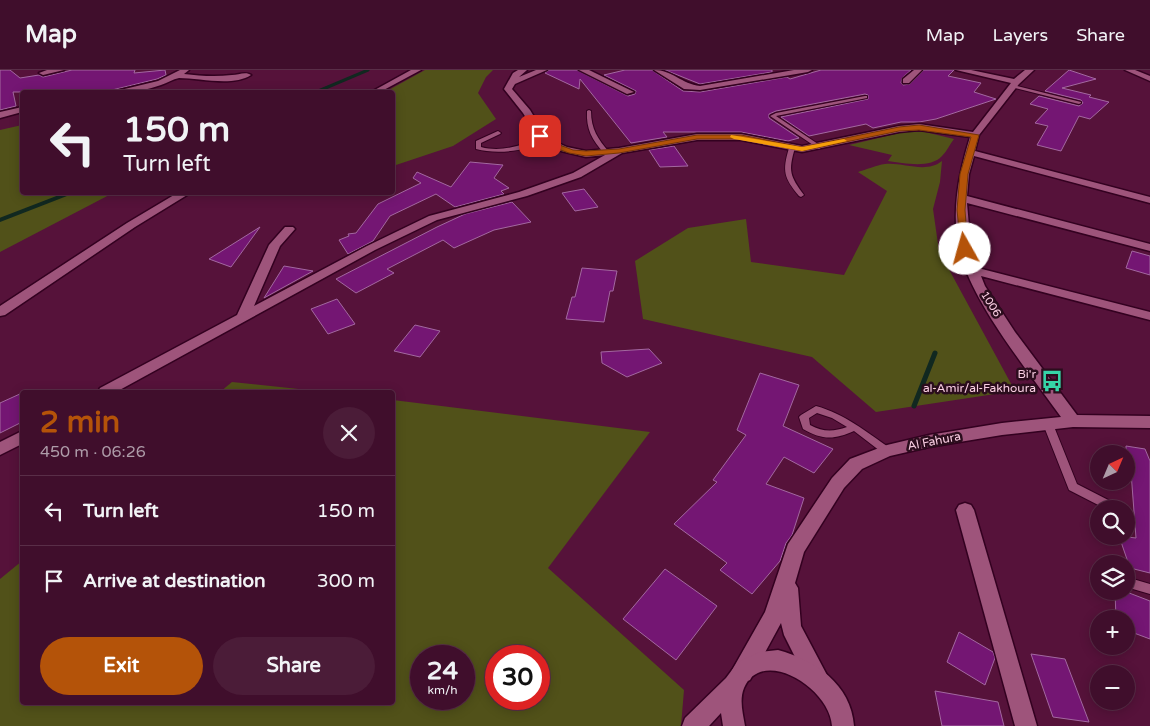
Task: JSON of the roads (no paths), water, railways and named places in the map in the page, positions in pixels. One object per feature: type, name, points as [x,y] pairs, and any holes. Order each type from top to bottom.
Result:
[{"type":"street","points":[[43,73],[60,70]]},
{"type":"street","points":[[127,90],[150,86],[176,76],[185,70]]},
{"type":"street","points":[[379,90],[417,70]]},
{"type":"street","points":[[523,70],[516,75],[508,90],[527,112],[544,140],[572,152],[586,154],[619,151],[685,138],[727,136],[802,149],[899,129],[919,128],[975,135]]},
{"type":"street","points":[[510,84],[543,70]]},
{"type":"street","points":[[583,70],[630,92]]},
{"type":"street","points":[[658,70],[687,88],[700,88],[808,70]]},
{"type":"street","points":[[906,81],[918,70]]},
{"type":"street","points":[[960,70],[1015,84]]},
{"type":"street","name":"1006","points":[[1030,70],[1015,84],[975,135],[964,174],[961,210],[965,249],[980,286],[1010,335],[1073,421]]},
{"type":"street","points":[[1129,70],[1150,78]]},
{"type":"street","points":[[176,76],[236,78],[247,75]]},
{"type":"street","points":[[0,114],[20,110]]},
{"type":"street","points":[[109,390],[371,248],[433,218],[487,202],[523,194],[577,175],[619,151]]},
{"type":"street","points":[[970,152],[1150,200]]},
{"type":"street","points":[[0,312],[131,225],[182,195]]},
{"type":"street","points":[[962,198],[1150,248]]},
{"type":"street","points":[[242,318],[275,245],[289,228]]},
{"type":"street","points":[[973,270],[1150,316]]},
{"type":"street","name":"Al Fahura","points":[[738,679],[773,618],[795,550],[838,484],[856,464],[887,451],[929,441],[1048,424],[1073,421],[1150,422]]},
{"type":"street","points":[[0,449],[20,438]]},
{"type":"street","points":[[965,510],[1026,726]]},
{"type":"street","name":"Al Fahura","points":[[787,579],[791,628],[817,677]]},
{"type":"street","points":[[694,726],[754,664],[770,660],[789,662],[817,677],[836,701],[844,724]]},
{"type":"street","points":[[734,726],[730,705],[738,679]]},
{"type":"lane","points":[[1015,84],[1079,103]]},
{"type":"lane","points":[[819,146],[773,116],[865,96]]},
{"type":"lane","points":[[589,111],[588,124],[591,132],[596,142],[606,152]]},
{"type":"lane","points":[[498,133],[478,142],[478,148],[487,151],[500,151],[544,140]]},
{"type":"lane","points":[[792,148],[786,167],[787,177],[801,195]]},
{"type":"lane","points":[[853,428],[835,435],[817,433],[806,426],[804,417],[816,409],[830,412],[887,451]]},
{"type":"lane","points":[[1048,424],[1073,487],[1098,500]]},
{"type":"lane","points":[[1135,585],[1150,589]]},
{"type":"waterway","points":[[321,90],[368,70]]},
{"type":"waterway","points":[[0,220],[64,195]]},
{"type":"waterway","points":[[914,406],[935,353]]},
{"type":"place","name":"Bi'r al-Amir/al-Fakhoura","points":[[1052,381]]}]
